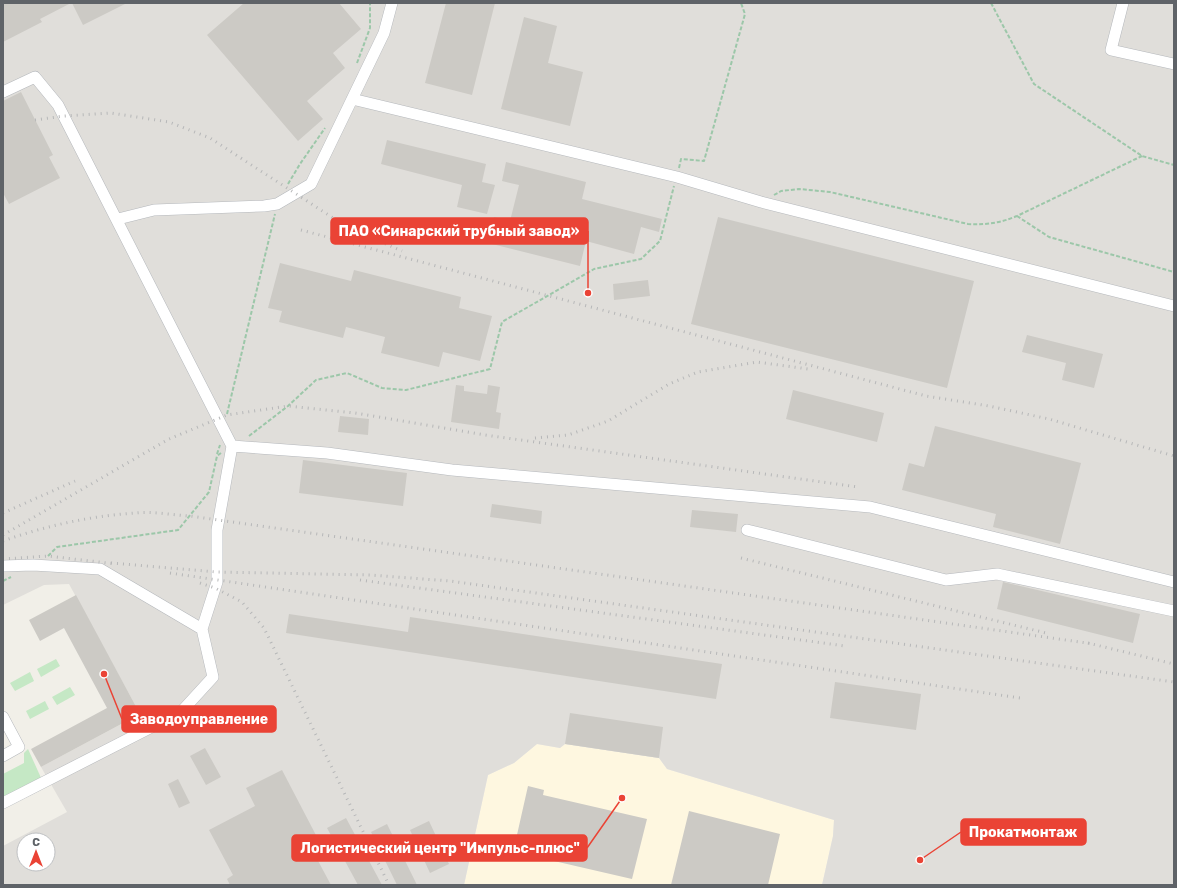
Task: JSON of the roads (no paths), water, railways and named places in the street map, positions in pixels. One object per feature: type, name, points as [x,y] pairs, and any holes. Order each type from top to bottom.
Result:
[{"type":"street","points":[[118,219],[154,210],[264,206],[277,204],[311,184],[384,33],[392,3]]},
{"type":"street","points":[[1123,3],[1111,50],[1174,64]]},
{"type":"street","points":[[3,92],[35,77],[58,105],[118,219],[232,446],[217,530],[217,582],[202,629],[214,677],[181,712],[3,803]]},
{"type":"street","points":[[352,99],[677,177],[761,202],[1174,306]]},
{"type":"street","points":[[232,446],[327,453],[452,470],[870,507],[1174,582]]},
{"type":"street","points":[[748,530],[946,580],[997,574],[1174,611]]},
{"type":"street","points":[[3,566],[33,565],[100,569],[202,629]]},
{"type":"street","points":[[3,716],[19,747],[3,756]]},
{"type":"railway","points":[[35,120],[64,116],[111,113],[169,122],[210,138],[347,227],[402,251]]},
{"type":"railway","points":[[301,230],[926,396],[989,406],[1049,419],[1174,456]]},
{"type":"railway","points":[[535,438],[568,435],[608,421],[669,384],[698,372],[757,362],[808,369]]},
{"type":"railway","points":[[3,535],[169,439],[227,415],[288,406],[355,413],[485,435],[858,487]]},
{"type":"railway","points":[[3,513],[75,481]]},
{"type":"railway","points":[[3,541],[51,526],[118,514],[155,513],[190,516],[1094,644]]},
{"type":"railway","points":[[3,559],[48,556],[116,564]]},
{"type":"railway","points":[[741,558],[1046,633]]},
{"type":"railway","points":[[111,563],[217,572],[370,575],[450,581],[1174,682]]},
{"type":"railway","points":[[170,573],[1020,698]]},
{"type":"railway","points":[[360,580],[845,646]]},
{"type":"railway","points":[[200,583],[215,588],[242,602],[264,628],[389,885]]},
{"type":"railway","points":[[1088,643],[1174,664]]},
{"type":"place","name":"ПАО «Синарский трубный завод»","points":[[588,293]]},
{"type":"place","name":"Заводоуправление","points":[[104,674]]},
{"type":"place","name":"Логистический центр \"Импульс-плюс\"","points":[[622,798]]},
{"type":"place","name":"Прокатмонтаж","points":[[920,860]]}]
